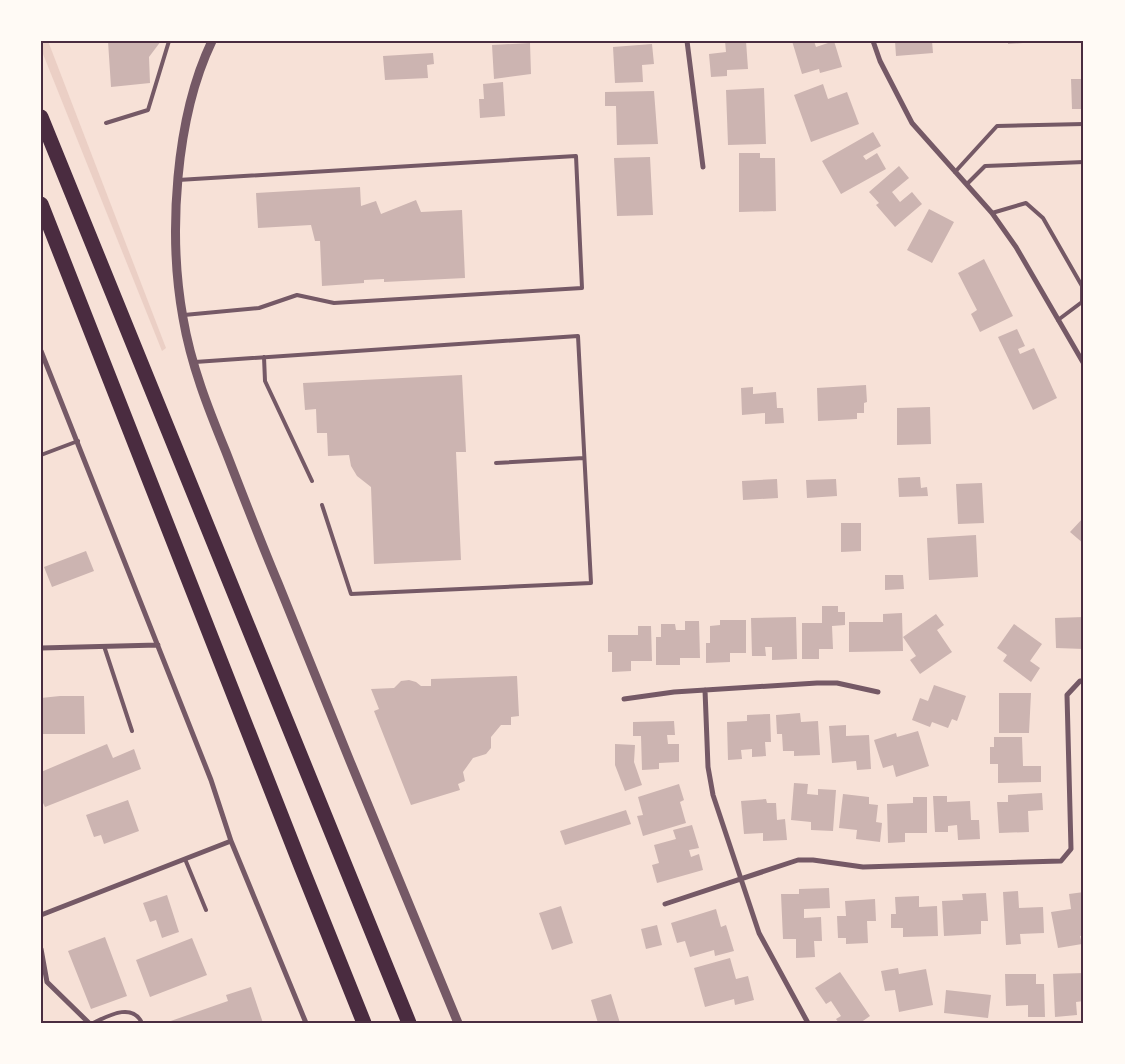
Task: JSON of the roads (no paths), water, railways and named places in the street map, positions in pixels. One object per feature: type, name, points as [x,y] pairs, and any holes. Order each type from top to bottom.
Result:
[{"type":"highway","points":[[41,117],[409,1023]]},
{"type":"highway","points":[[41,204],[364,1023]]},
{"type":"street","points":[[212,41],[193,97],[178,180],[174,243],[182,316],[193,362],[252,520],[458,1023]]},
{"type":"street","points":[[687,41],[703,167]]},
{"type":"street","points":[[873,41],[880,61],[912,123],[992,213],[1016,247],[1084,364]]},
{"type":"street","points":[[41,351],[211,780],[231,840],[306,1023]]},
{"type":"street","points":[[41,648],[158,645]]},
{"type":"street","points":[[665,904],[798,860],[813,860],[863,867],[1061,862],[1071,849],[1067,695],[1080,681],[1084,681]]},
{"type":"street","points":[[624,699],[705,690],[837,684],[878,692]]},
{"type":"street","points":[[705,690],[708,767],[713,795],[759,933],[808,1023]]},
{"type":"street","points":[[41,915],[231,840]]},
{"type":"street","points":[[41,949],[48,982],[89,1023]]},
{"type":"lane","points":[[106,123],[148,110],[169,42]]},
{"type":"lane","points":[[955,172],[997,126],[1084,124]]},
{"type":"lane","points":[[178,180],[576,156],[582,288],[334,303],[297,295],[259,308],[182,316]]},
{"type":"lane","points":[[967,184],[985,166],[1084,162]]},
{"type":"lane","points":[[992,213],[1026,203],[1044,218],[1082,286],[1082,302],[1058,320]]},
{"type":"lane","points":[[193,362],[578,336],[591,583],[351,594],[322,505]]},
{"type":"lane","points":[[264,357],[266,382],[312,482]]},
{"type":"lane","points":[[41,455],[78,442]]},
{"type":"lane","points":[[496,463],[584,458]]},
{"type":"lane","points":[[104,646],[132,730]]},
{"type":"lane","points":[[185,858],[206,910]]},
{"type":"lane","points":[[93,1023],[120,1011],[130,1012],[139,1017],[142,1023]]}]
